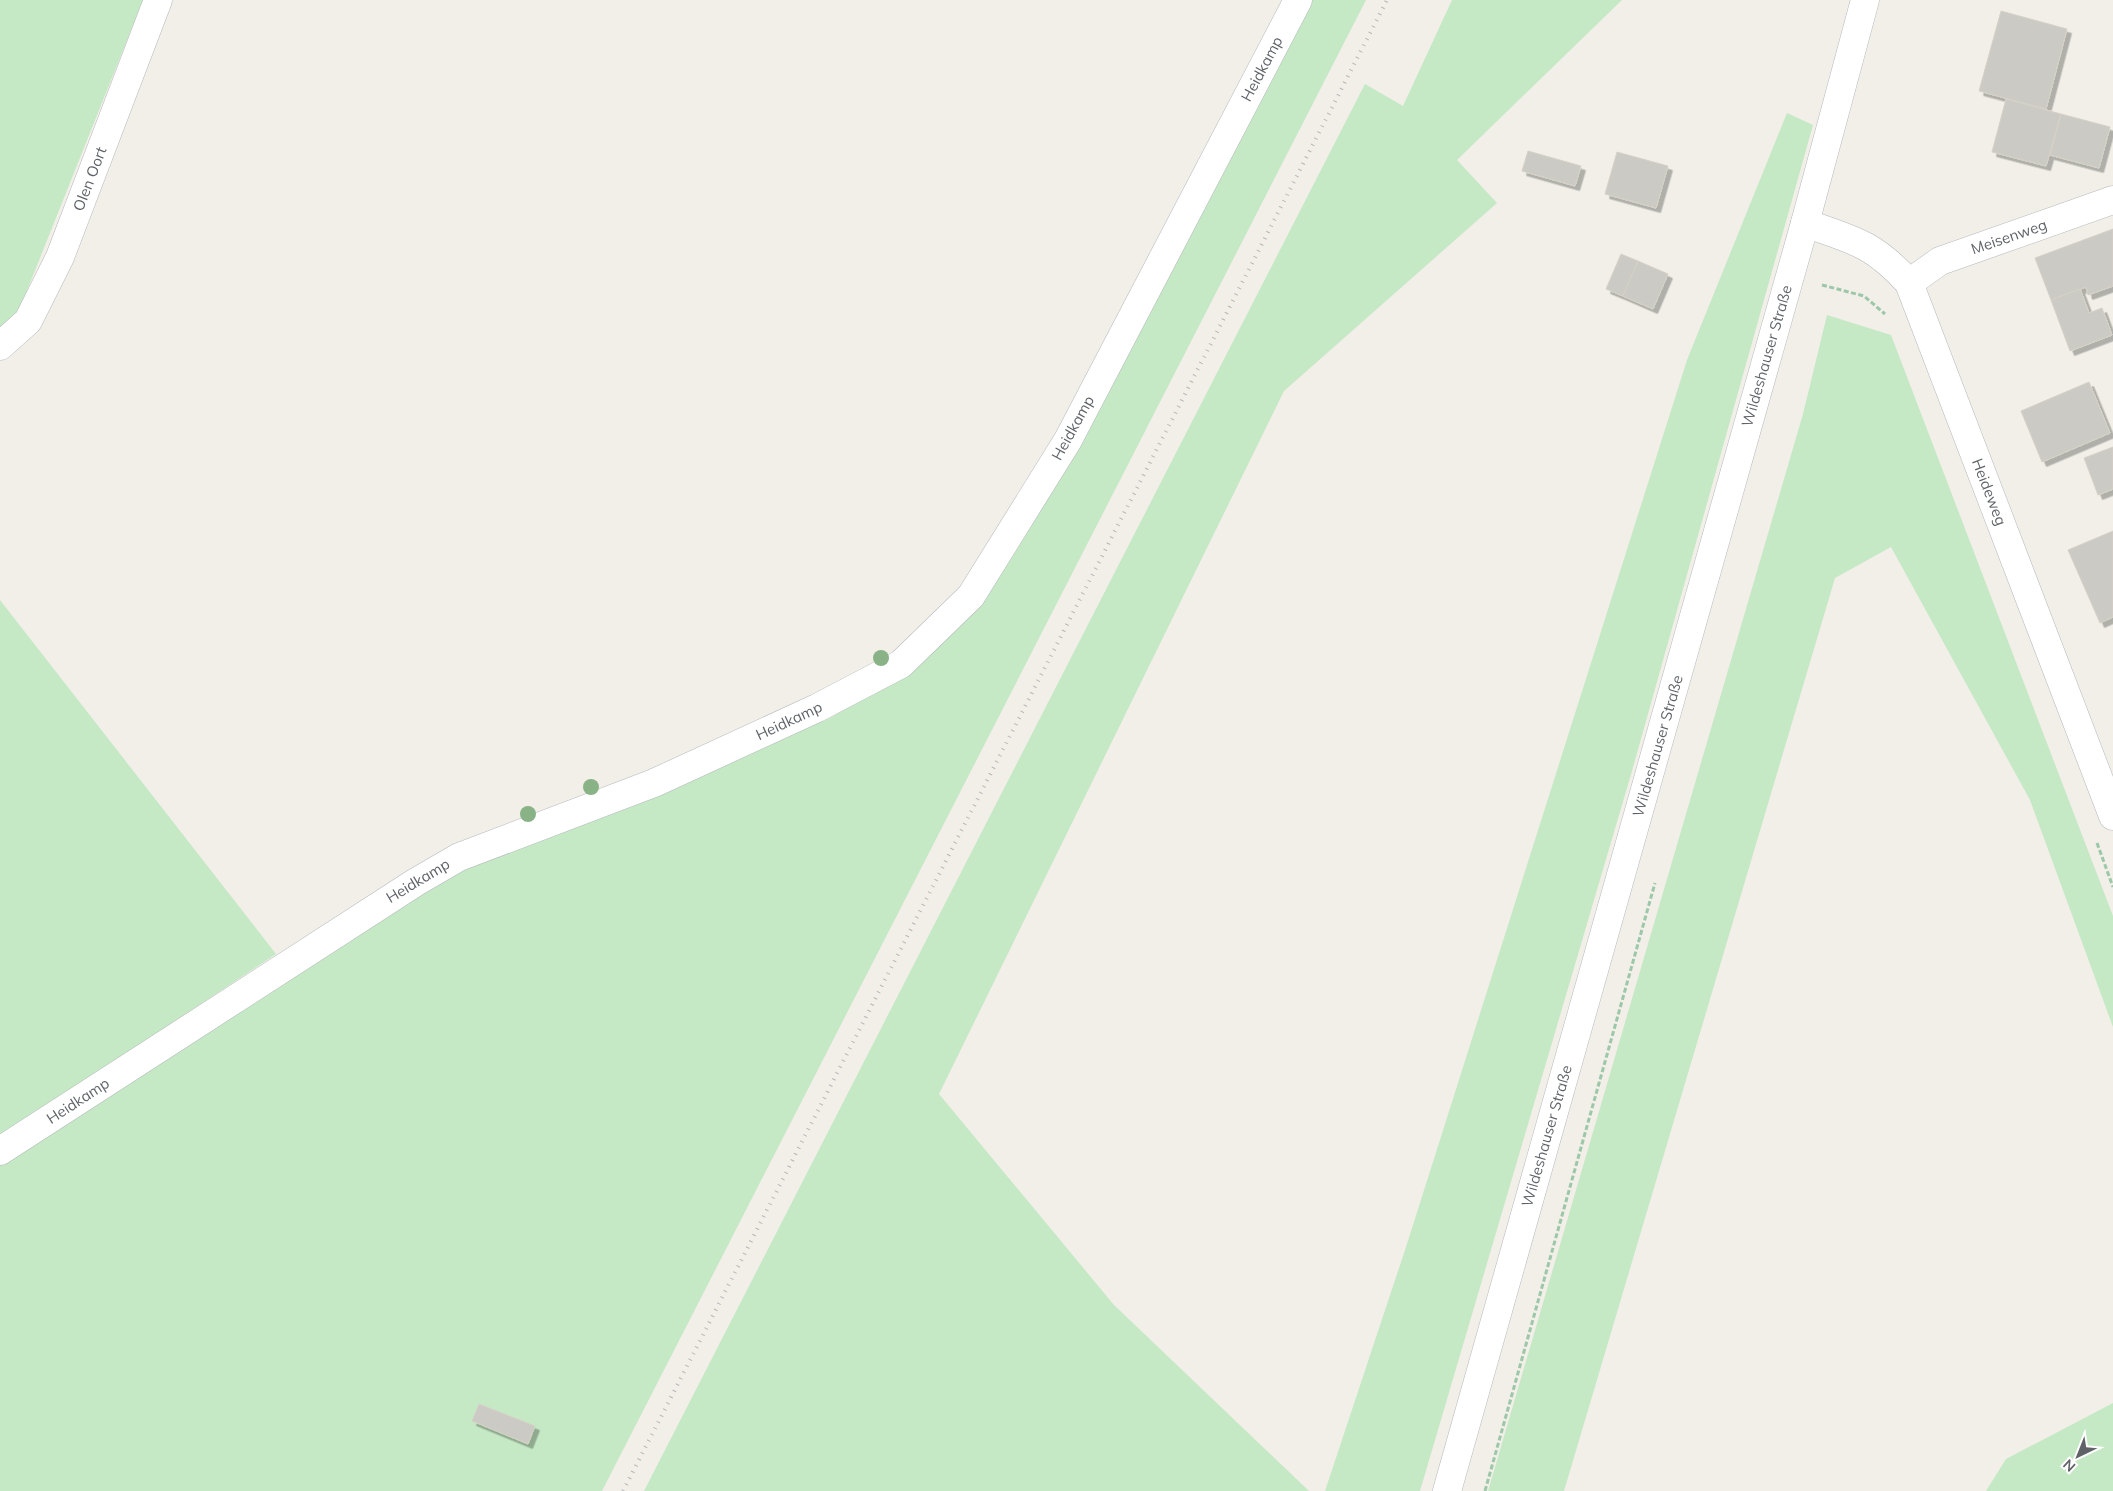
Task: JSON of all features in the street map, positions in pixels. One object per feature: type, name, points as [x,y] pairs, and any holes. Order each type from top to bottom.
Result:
[{"type":"street","name":"Olen Oort","points":[[0,346],[28,321],[60,257],[158,0]]},
{"type":"street","name":"Heidkamp","points":[[0,1151],[408,887],[459,857],[654,783],[817,708],[901,664],[971,596],[1068,440],[1298,0]]},
{"type":"street","name":"Wildeshauser Straße","points":[[1447,1491],[1805,223],[1865,0]]},
{"type":"street","name":"Meisenweg","points":[[1909,283],[1940,261],[2113,200]]},
{"type":"street","name":"Heideweg","points":[[1805,223],[1866,245],[1889,261],[1909,283],[2113,816]]},
{"type":"green space","points":[[0,0],[143,0],[18,313],[0,330]]},
{"type":"green space","points":[[1307,0],[1366,0],[602,1491],[0,1491],[0,1162],[467,865],[658,794],[830,718],[909,670],[978,601]]},
{"type":"green space","points":[[1452,0],[1622,0],[1457,160],[1497,203],[1284,391],[939,1094],[1114,1305],[1309,1491],[644,1491],[1365,84],[1403,106]]},
{"type":"green space","points":[[1787,113],[1813,125],[1632,771],[1420,1491],[1325,1491],[1407,1244],[1687,360]]},
{"type":"green space","points":[[1827,315],[1891,335],[2113,916],[2113,1027],[2030,800],[1891,547],[1835,578],[1564,1491],[1488,1491],[1803,414]]},
{"type":"green space","points":[[0,600],[276,954],[0,1137]]},
{"type":"green space","points":[[2113,1403],[2113,1491],[1986,1491],[2006,1459]]},
{"type":"building","points":[[2001,11],[2067,29],[2046,109],[1979,91]]},
{"type":"building","points":[[2006,99],[2061,114],[2046,166],[1992,152]]},
{"type":"building","points":[[2061,114],[2110,127],[2099,168],[2050,155]]},
{"type":"building","points":[[1528,151],[1581,166],[1575,186],[1522,171]]},
{"type":"building","points":[[1617,152],[1668,166],[1656,208],[1605,194]]},
{"type":"building","points":[[2113,229],[2113,286],[2088,295],[2086,287],[2051,300],[2035,258]]},
{"type":"building","points":[[1621,254],[1638,261],[1623,296],[1606,289]]},
{"type":"building","points":[[1638,261],[1668,274],[1653,309],[1623,296]]},
{"type":"building","points":[[2080,289],[2089,313],[2102,308],[2112,335],[2070,351],[2051,300]]},
{"type":"building","points":[[2089,382],[2110,433],[2042,462],[2021,411]]},
{"type":"building","points":[[2113,447],[2113,489],[2098,495],[2084,458]]},
{"type":"building","points":[[2113,531],[2113,617],[2100,623],[2068,550]]},
{"type":"building","points":[[479,1404],[535,1426],[528,1444],[472,1421]]},
{"type":"railway","points":[[623,1491],[1387,0]]}]
